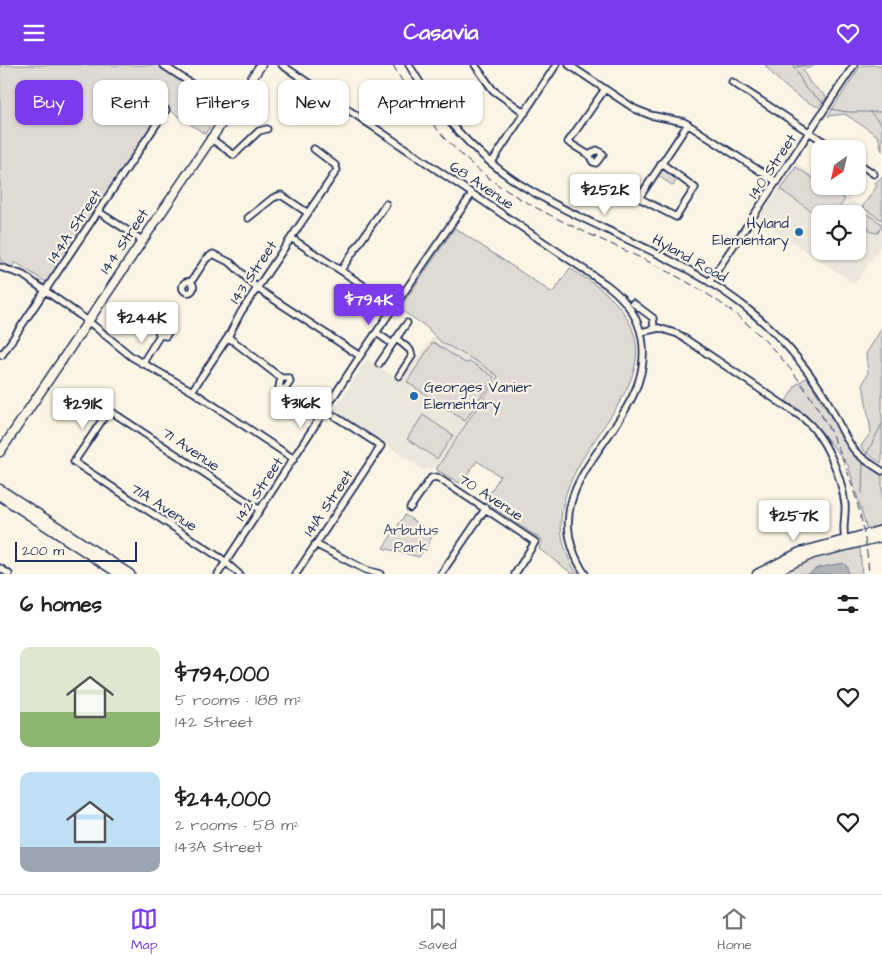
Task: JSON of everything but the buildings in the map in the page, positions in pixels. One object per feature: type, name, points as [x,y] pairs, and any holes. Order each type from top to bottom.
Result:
[{"type":"main road","name":"144 Street","points":[[249,80],[258,67]]},
{"type":"main road","name":"144 Street","points":[[0,452],[219,125]]},
{"type":"main road","points":[[0,489],[130,574]]},
{"type":"main road","points":[[0,496],[119,574]]},
{"type":"main road","points":[[757,574],[800,552],[882,531]]},
{"type":"main road","points":[[769,574],[813,554],[882,537]]},
{"type":"street","points":[[163,65],[186,80]]},
{"type":"street","name":"68 Avenue","points":[[282,65],[614,290],[630,309],[641,332]]},
{"type":"street","name":"Hyland Road","points":[[409,65],[446,117],[492,162],[518,183],[684,266],[710,281],[756,316],[791,351],[821,391],[855,451],[882,471]]},
{"type":"street","points":[[476,65],[493,90],[525,113]]},
{"type":"street","points":[[492,162],[556,65]]},
{"type":"street","points":[[569,65],[635,109],[688,124],[776,182]]},
{"type":"street","name":"140 Street","points":[[710,281],[854,65]]},
{"type":"street","points":[[732,82],[821,140]]},
{"type":"street","points":[[589,155],[568,142],[604,89]]},
{"type":"street","points":[[661,163],[695,188],[676,217],[639,197],[661,163],[688,124]]},
{"type":"street","name":"144A Street","points":[[1,354],[156,125]]},
{"type":"street","points":[[210,138],[234,155],[260,131],[267,129]]},
{"type":"street","name":"143 Street","points":[[192,391],[228,337],[241,312],[337,168],[314,149]]},
{"type":"street","points":[[866,168],[874,174]]},
{"type":"street","name":"142 Street","points":[[218,574],[360,357],[472,194]]},
{"type":"street","points":[[248,218],[273,198],[281,195],[308,213]]},
{"type":"street","points":[[341,270],[386,204]]},
{"type":"street","points":[[99,212],[142,240]]},
{"type":"street","points":[[291,238],[395,306]]},
{"type":"street","points":[[191,282],[207,257],[213,254],[231,263],[258,289],[360,357]]},
{"type":"street","points":[[0,267],[23,275],[88,321],[142,364],[192,391],[294,459]]},
{"type":"street","points":[[634,303],[653,318],[654,329]]},
{"type":"street","points":[[379,364],[390,343],[397,339],[407,323]]},
{"type":"street","points":[[585,574],[570,541],[568,517],[571,500],[578,482],[638,387],[644,360],[641,332],[654,329],[667,329],[678,333],[812,426],[823,443],[840,484],[844,503],[845,539]]},
{"type":"street","points":[[377,333],[390,343]]},
{"type":"street","points":[[142,364],[160,335]]},
{"type":"street","points":[[228,337],[281,379]]},
{"type":"street","points":[[397,339],[410,350],[412,356],[399,376]]},
{"type":"street","name":"71 Avenue","points":[[74,462],[109,410],[260,510]]},
{"type":"street","name":"141A Street","points":[[296,574],[381,446],[325,410]]},
{"type":"street","name":"71A Avenue","points":[[74,462],[239,574]]},
{"type":"street","name":"70 Avenue","points":[[410,507],[433,476],[486,508],[535,542],[515,574]]},
{"type":"street","points":[[442,574],[486,508]]},
{"type":"street","points":[[315,544],[366,570],[380,574]]},
{"type":"street","points":[[0,568],[9,574]]},
{"type":"shaded area","name":"Hyland Elementary","points":[[796,163],[811,173],[811,195],[844,195],[860,205],[811,205],[811,255],[758,219]]},
{"type":"shaded area","name":"Hyland Elementary","points":[[866,209],[882,220],[882,244],[855,284],[819,260],[866,260]]},
{"type":"shaded area","name":"Georges Vanier Elementary","points":[[435,333],[498,376],[437,468],[424,470],[334,410],[367,359],[401,382]]},
{"type":"shaded area","points":[[843,563],[847,566],[848,574],[809,574],[817,568]]},
{"type":"green space","points":[[0,65],[157,65],[180,80],[178,80],[178,116],[168,109],[168,80],[93,80],[93,125],[153,125],[47,283],[15,262],[12,268],[0,260]]},
{"type":"green space","points":[[765,65],[816,65],[803,70],[810,83],[827,97],[818,107],[810,103],[789,89]]},
{"type":"green space","points":[[861,65],[882,65],[882,151],[878,136],[845,114],[828,116]]},
{"type":"green space","points":[[192,125],[211,125],[205,134]]},
{"type":"green space","points":[[796,167],[811,177],[811,195],[839,195],[845,199],[841,205],[811,205],[811,211],[781,190]]},
{"type":"green space","points":[[661,169],[678,178],[673,186],[656,174]]},
{"type":"green space","points":[[882,177],[882,220],[866,210],[866,205],[863,205],[877,186],[875,183]]},
{"type":"green space","points":[[867,214],[882,224],[878,233],[871,232],[866,223]]},
{"type":"green space","points":[[455,228],[551,292],[555,290],[570,268],[599,288],[615,302],[635,336],[635,368],[621,399],[580,463],[565,497],[562,534],[577,574],[573,574],[539,549],[542,540],[487,504],[486,500],[500,476],[477,461],[461,484],[437,470],[498,376],[476,361],[441,342],[424,325],[399,309]]},
{"type":"green space","points":[[882,328],[881,463],[863,450],[861,446],[871,432],[863,384],[868,373],[866,354]]},
{"type":"green space","points":[[433,342],[465,363],[471,362],[494,377],[465,421],[407,382]]},
{"type":"green space","points":[[807,377],[850,449],[882,475],[882,526],[867,530],[848,465],[816,425],[801,411],[786,401],[796,385]]},
{"type":"green space","points":[[423,415],[453,435],[437,459],[407,439]]},
{"type":"green space","name":"Arbutus Park","points":[[405,515],[434,534],[419,557],[383,548]]},
{"type":"green space","points":[[860,548],[862,574],[776,574],[807,560]]},
{"type":"waterway","points":[[793,65],[806,89],[824,103]]},
{"type":"waterway","points":[[796,67],[808,65]]},
{"type":"waterway","points":[[831,109],[847,112],[870,112],[882,125]]},
{"type":"waterway","points":[[870,112],[882,112]]},
{"type":"waterway","points":[[866,455],[882,424]]},
{"type":"waterway","points":[[862,493],[863,462]]},
{"type":"railway","points":[[393,65],[417,104],[447,140],[481,172],[540,210],[651,263],[694,286],[731,311],[764,340],[793,372],[817,408],[838,447],[853,488],[863,530],[869,574]]},
{"type":"place","name":"Hyland Elementary","points":[[799,232]]},
{"type":"place","name":"Georges Vanier Elementary","points":[[414,396]]}]
